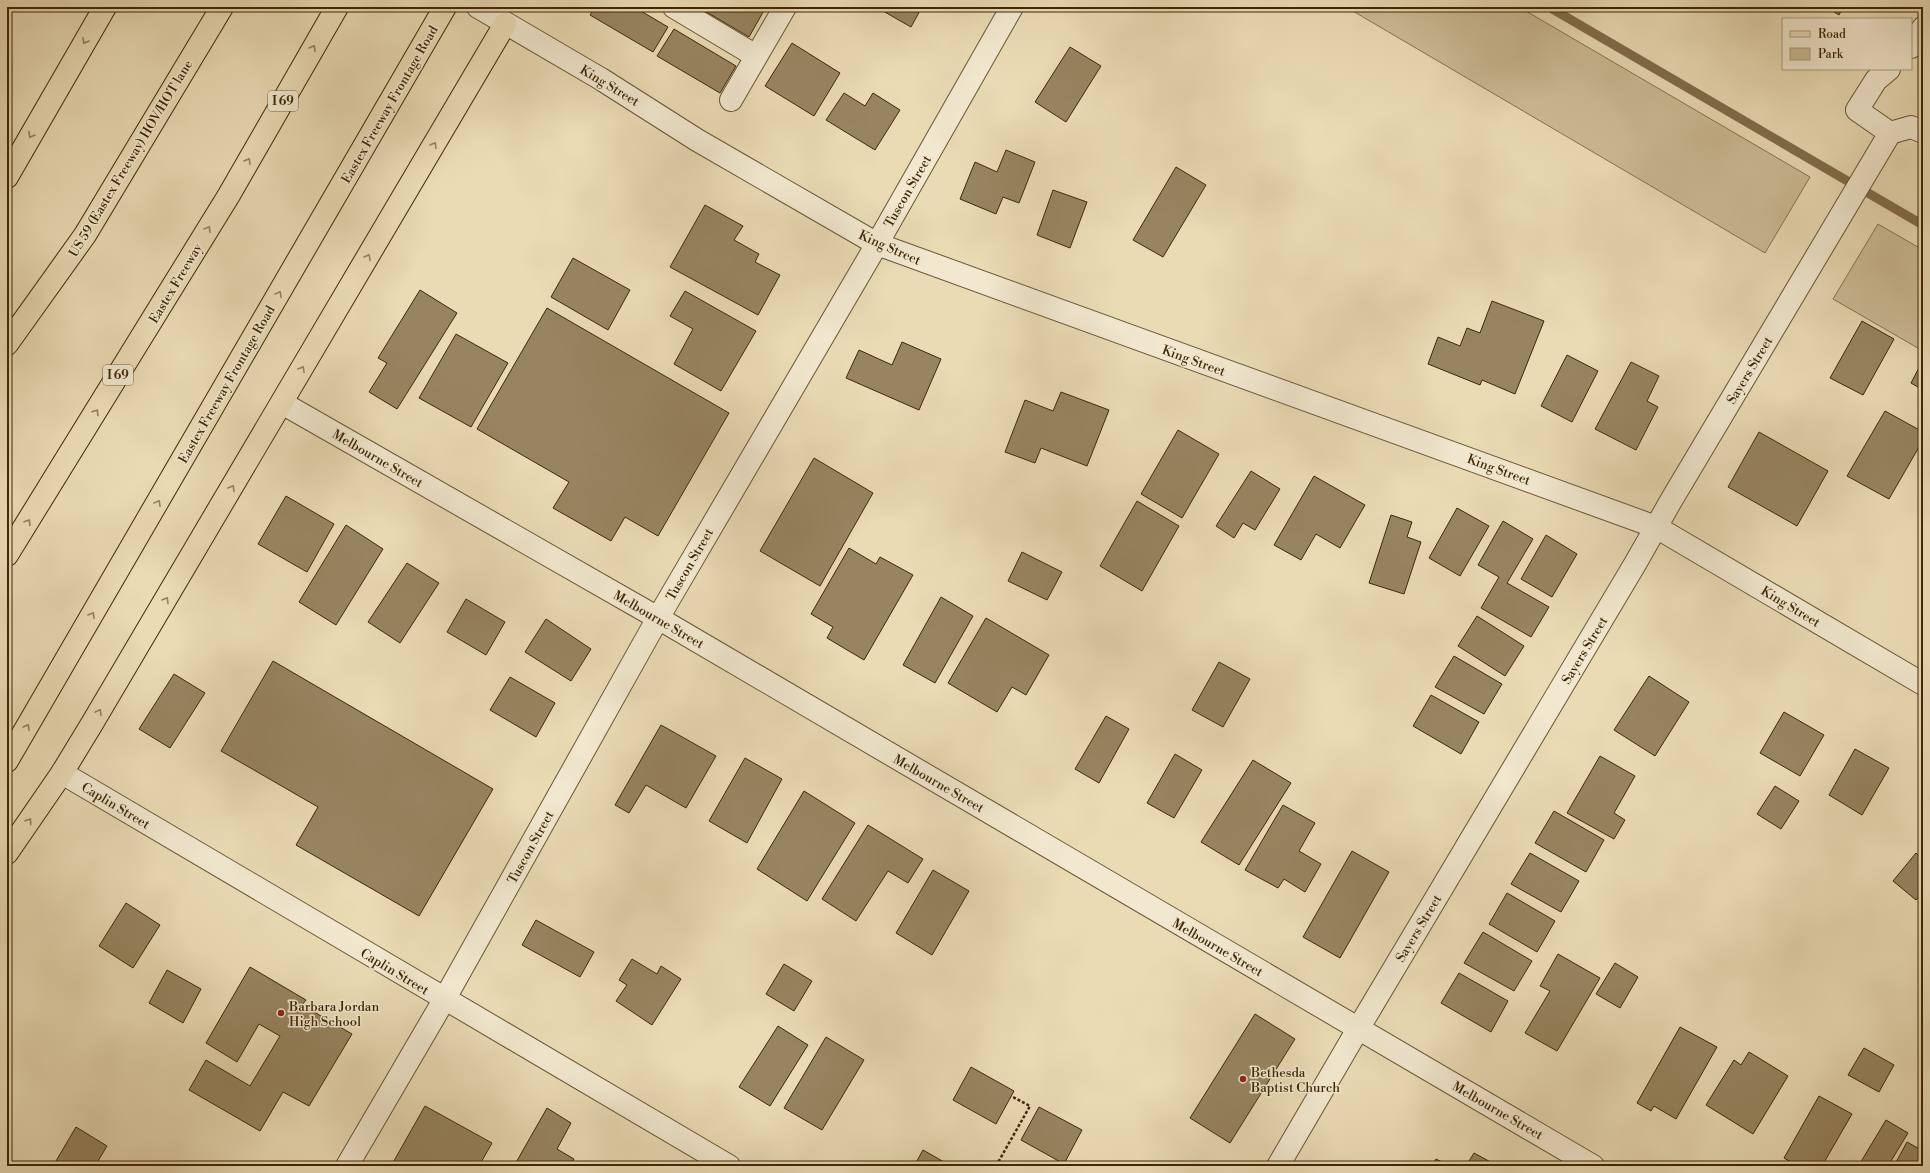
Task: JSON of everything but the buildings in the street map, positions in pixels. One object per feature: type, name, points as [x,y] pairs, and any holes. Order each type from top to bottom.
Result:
[{"type":"main road","points":[[7,177],[105,7]]},
{"type":"main road","name":"US 59 (Eastex Freeway) HOV/HOT lane","points":[[7,344],[85,235],[222,7]]},
{"type":"main road","name":"Eastex Freeway","points":[[7,555],[229,195],[337,7]]},
{"type":"main road","name":"Eastex Freeway Frontage Road","points":[[7,761],[445,7]]},
{"type":"main road","points":[[7,853],[62,773],[282,403],[490,13]]},
{"type":"street","points":[[674,7],[756,56]]},
{"type":"street","points":[[731,100],[785,7]]},
{"type":"street","name":"Tuscon Street","points":[[347,1166],[444,1000],[658,618],[877,244],[1012,7]]},
{"type":"street","name":"King Street","points":[[490,13],[601,79],[697,140],[877,244],[1656,527],[1923,684]]},
{"type":"street","points":[[1912,45],[1923,28]]},
{"type":"street","points":[[1888,70],[1876,80],[1857,110],[1890,133],[1911,127],[1923,132]]},
{"type":"street","name":"Sayers Street","points":[[1278,1166],[1890,133]]},
{"type":"street","name":"Melbourne Street","points":[[282,403],[658,618],[1593,1166]]},
{"type":"street","name":"Caplin Street","points":[[62,773],[444,1000],[729,1166]]},
{"type":"path","points":[[996,1166],[1030,1106],[1011,1096]]},
{"type":"green space","points":[[1346,7],[1519,7],[1810,177],[1765,253]]},
{"type":"green space","points":[[1878,224],[1923,250],[1923,351],[1833,299]]},
{"type":"waterway","points":[[1549,7],[1923,225]]},
{"type":"place","name":"Barbara Jordan High School","points":[[281,1013]]},
{"type":"place","name":"Bethesda Baptist Church","points":[[1243,1079]]}]
